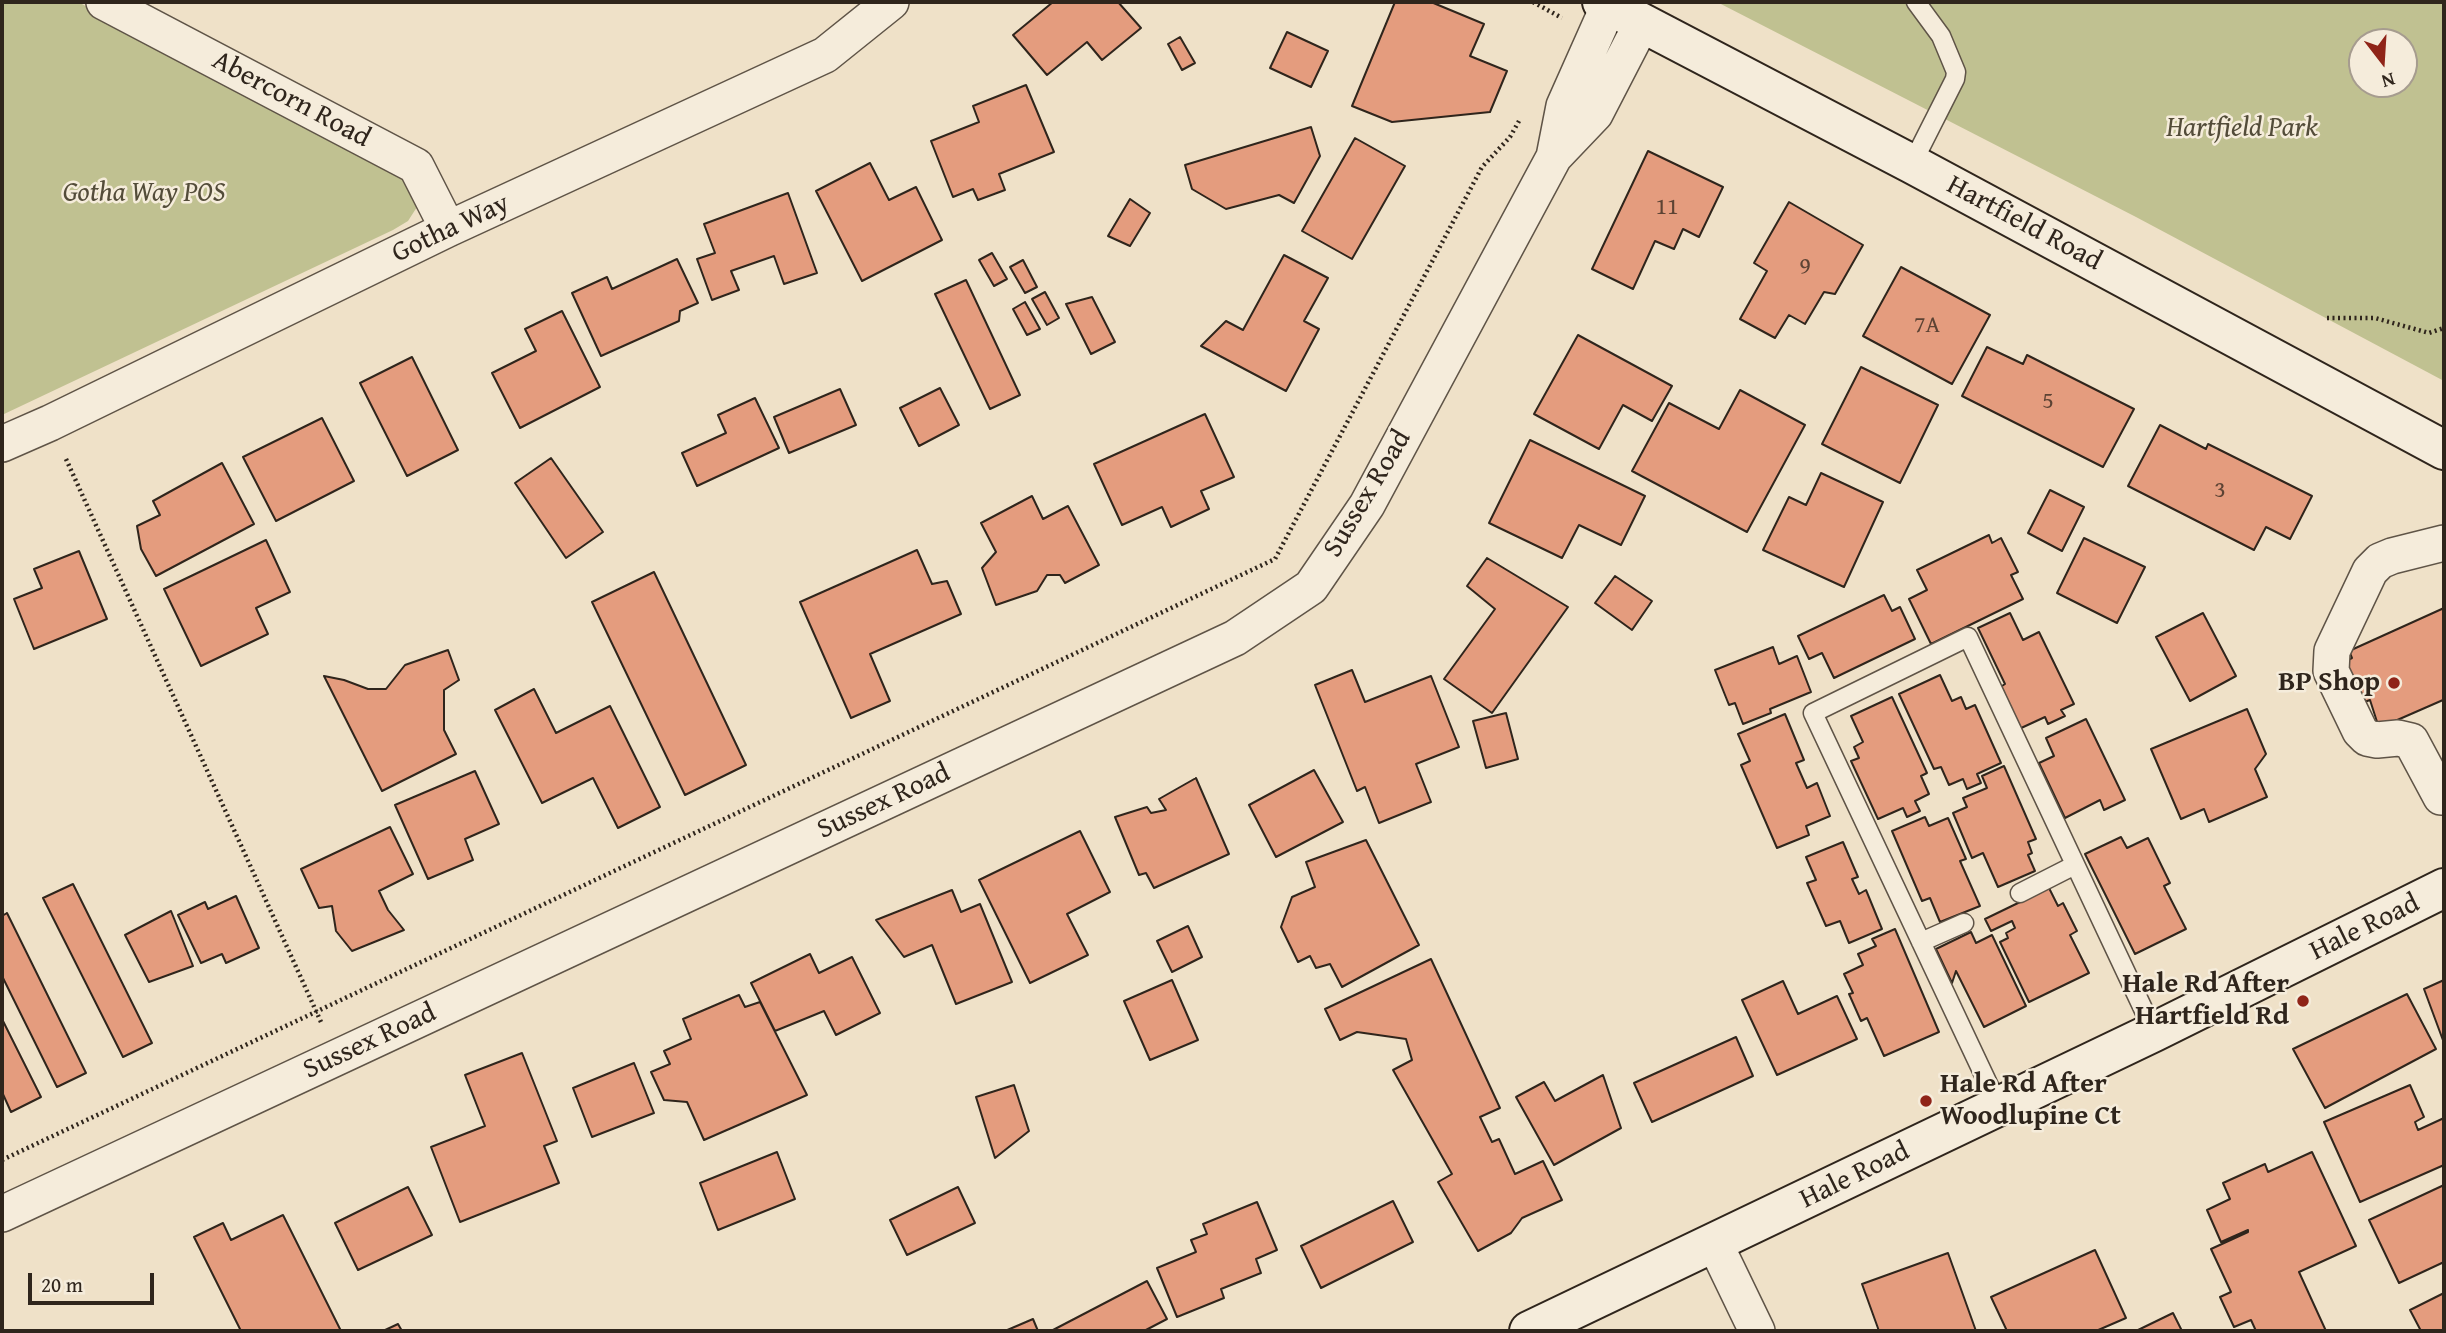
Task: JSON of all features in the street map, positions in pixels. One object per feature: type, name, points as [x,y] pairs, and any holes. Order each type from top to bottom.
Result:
[{"type":"main road","name":"Hartfield Road","points":[[1605,4],[1912,164],[2444,450]]},
{"type":"main road","name":"Hale Road","points":[[1529,1331],[2154,1032],[2444,888]]},
{"type":"street","name":"Abercorn Road","points":[[104,2],[416,166],[448,229]]},
{"type":"street","name":"Gotha Way","points":[[2,444],[50,424],[448,229],[825,55],[891,2]]},
{"type":"street","name":"Sussex Road","points":[[1554,157],[1564,106],[1605,4]]},
{"type":"street","name":"Sussex Road","points":[[2,1214],[1235,638],[1311,587],[1367,505],[1554,157],[1595,114],[1642,23]]},
{"type":"street","points":[[2443,789],[2411,741],[2398,738],[2377,740],[2368,738],[2360,731],[2331,671],[2332,651],[2370,571],[2380,561],[2392,556],[2444,543]]},
{"type":"street","points":[[1715,1244],[1757,1331]]},
{"type":"lane","points":[[1912,164],[1955,79],[1956,72],[1941,36],[1916,2]]},
{"type":"lane","points":[[1999,1107],[1813,713],[1968,637],[2154,1032]]},
{"type":"lane","points":[[2020,893],[2075,866]]},
{"type":"lane","points":[[1921,943],[1964,923]]},
{"type":"path","points":[[2,1160],[1275,559],[1482,167],[1510,137],[1523,114]]},
{"type":"path","points":[[2327,318],[2375,318],[2429,333],[2444,328]]},
{"type":"path","points":[[50,424],[337,1058]]},
{"type":"green space","name":"Gotha Way POS","points":[[2,2],[78,2],[408,175],[417,207],[408,221],[393,230],[2,415]]},
{"type":"green space","name":"Hartfield Park","points":[[1717,2],[2444,2],[2444,381],[2136,217]]},
{"type":"building","points":[[1053,2],[1118,2],[1141,28],[1102,60],[1087,42],[1047,75],[1013,35]]},
{"type":"building","points":[[1395,2],[1431,2],[1484,24],[1470,56],[1507,71],[1490,112],[1392,122],[1352,106]]},
{"type":"building","points":[[1287,32],[1328,51],[1311,87],[1270,68]]},
{"type":"building","points":[[1180,37],[1195,63],[1182,70],[1168,44]]},
{"type":"building","points":[[1026,85],[1054,152],[999,174],[1005,190],[978,200],[973,189],[953,197],[931,141],[979,122],[973,106]]},
{"type":"building","points":[[1311,127],[1320,156],[1294,203],[1279,195],[1226,209],[1192,189],[1185,165]]},
{"type":"building","points":[[1355,138],[1405,166],[1352,259],[1302,231]]},
{"type":"building","points":[[1648,151],[1723,187],[1699,237],[1683,229],[1674,249],[1655,241],[1633,289],[1592,269]]},
{"type":"building","points":[[870,163],[889,200],[916,187],[942,240],[862,281],[816,191]]},
{"type":"building","points":[[788,193],[817,273],[784,284],[774,256],[731,271],[739,290],[712,300],[697,259],[715,253],[704,224]]},
{"type":"building","points":[[1130,199],[1150,213],[1130,246],[1108,236]]},
{"type":"building","points":[[1789,202],[1863,245],[1835,294],[1824,292],[1805,324],[1789,315],[1775,338],[1740,319],[1767,271],[1754,263]]},
{"type":"building","points":[[992,253],[1007,279],[994,286],[979,260]]},
{"type":"building","points":[[1284,255],[1328,278],[1304,321],[1319,329],[1286,391],[1201,346],[1226,321],[1243,330]]},
{"type":"building","points":[[677,259],[698,303],[680,311],[679,321],[601,356],[572,293],[607,277],[612,289]]},
{"type":"building","points":[[1023,260],[1037,287],[1025,293],[1010,267]]},
{"type":"building","points":[[1901,267],[1990,315],[1952,384],[1863,336]]},
{"type":"building","points":[[966,280],[1020,395],[990,409],[935,294]]},
{"type":"building","points":[[1045,292],[1059,318],[1047,325],[1032,299]]},
{"type":"building","points":[[1092,297],[1115,342],[1091,354],[1066,304]]},
{"type":"building","points":[[1025,302],[1040,329],[1027,335],[1013,309]]},
{"type":"building","points":[[562,311],[600,387],[520,428],[492,373],[536,351],[525,329]]},
{"type":"building","points":[[1578,335],[1672,386],[1652,421],[1623,405],[1599,449],[1534,414]]},
{"type":"building","points":[[1987,347],[2023,364],[2027,355],[2134,409],[2103,467],[1962,396]]},
{"type":"building","points":[[412,357],[458,450],[407,476],[360,383]]},
{"type":"building","points":[[1861,367],[1938,405],[1900,483],[1822,444]]},
{"type":"building","points":[[940,388],[959,425],[919,446],[900,408]]},
{"type":"building","points":[[840,389],[856,425],[789,453],[774,417]]},
{"type":"building","points":[[1740,390],[1805,425],[1747,532],[1632,471],[1669,403],[1719,429]]},
{"type":"building","points":[[755,398],[779,448],[697,486],[682,453],[726,433],[718,415]]},
{"type":"building","points":[[1205,414],[1234,477],[1201,491],[1209,509],[1171,527],[1162,507],[1122,525],[1094,464]]},
{"type":"building","points":[[322,418],[354,481],[276,521],[243,457]]},
{"type":"building","points":[[2160,425],[2206,449],[2208,444],[2312,496],[2290,539],[2266,527],[2254,550],[2128,486]]},
{"type":"building","points":[[1530,440],[1645,496],[1621,545],[1579,525],[1562,558],[1489,523]]},
{"type":"building","points":[[551,458],[603,532],[566,558],[515,483]]},
{"type":"building","points":[[222,463],[254,524],[156,576],[141,549],[137,526],[160,515],[153,501]]},
{"type":"building","points":[[1821,473],[1883,502],[1844,587],[1763,550],[1789,497],[1806,505]]},
{"type":"building","points":[[2050,490],[2084,507],[2062,551],[2028,533]]},
{"type":"building","points":[[1032,496],[1043,519],[1068,506],[1099,565],[1065,583],[1060,575],[1047,575],[1037,591],[996,605],[982,568],[996,552],[981,523]]},
{"type":"building","points":[[1989,535],[1992,543],[2001,538],[2018,572],[2011,575],[2023,599],[1931,644],[1909,599],[1927,590],[1917,570]]},
{"type":"building","points":[[2084,538],[2145,567],[2117,623],[2057,593]]},
{"type":"building","points":[[266,540],[290,592],[256,608],[268,634],[201,666],[164,589]]},
{"type":"building","points":[[917,550],[932,584],[947,581],[961,614],[870,654],[890,701],[851,718],[800,602]]},
{"type":"building","points":[[79,551],[107,619],[34,649],[14,599],[42,588],[34,569]]},
{"type":"building","points":[[1487,558],[1568,607],[1492,713],[1444,679],[1495,609],[1467,586]]},
{"type":"building","points":[[654,572],[746,765],[685,795],[592,602]]},
{"type":"building","points":[[1615,576],[1652,601],[1632,630],[1595,603]]},
{"type":"building","points":[[1884,595],[1892,611],[1900,607],[1915,639],[1834,678],[1822,653],[1809,659],[1798,636]]},
{"type":"building","name":"BP Shop","points":[[2444,608],[2444,702],[2443,700],[2379,728],[2370,700],[2353,706],[2336,666],[2352,658],[2349,651]]},
{"type":"building","points":[[2010,613],[2023,640],[2039,632],[2074,704],[2061,710],[2065,716],[2048,724],[2045,717],[2019,729],[1999,688],[2005,684],[1978,628]]},
{"type":"building","points":[[2203,613],[2236,676],[2190,701],[2156,637]]},
{"type":"building","points":[[1773,647],[1779,664],[1797,656],[1811,692],[1743,724],[1735,703],[1729,705],[1715,670]]},
{"type":"building","points":[[448,650],[459,680],[444,690],[444,730],[456,754],[382,791],[324,676],[368,689],[386,689],[405,665]]},
{"type":"building","points":[[1352,670],[1365,702],[1431,676],[1459,747],[1416,764],[1431,802],[1379,823],[1365,787],[1357,791],[1315,685]]},
{"type":"building","points":[[1940,675],[1952,701],[1961,697],[1966,709],[1975,705],[2001,763],[1977,774],[1981,783],[1967,789],[1963,779],[1949,785],[1941,767],[1934,769],[1899,694]]},
{"type":"building","points":[[534,689],[556,733],[610,706],[660,807],[618,828],[593,778],[542,803],[495,710]]},
{"type":"building","points":[[1892,697],[1927,773],[1921,776],[1929,794],[1915,801],[1920,811],[1907,817],[1903,808],[1878,819],[1851,761],[1859,758],[1854,747],[1863,742],[1851,716]]},
{"type":"building","points":[[2247,709],[2266,754],[2255,769],[2267,797],[2209,822],[2204,809],[2181,819],[2151,749]]},
{"type":"building","points":[[1506,713],[1518,759],[1486,768],[1473,721]]},
{"type":"building","points":[[1785,714],[1804,760],[1796,763],[1807,788],[1817,783],[1830,816],[1806,826],[1809,835],[1777,848],[1741,765],[1750,761],[1738,734]]},
{"type":"building","points":[[2086,719],[2125,800],[2104,810],[2100,800],[2065,818],[2039,763],[2054,756],[2046,738]]},
{"type":"building","points":[[2004,766],[2036,839],[2028,842],[2032,853],[2028,855],[2035,871],[1998,887],[1983,853],[1972,858],[1953,813],[1967,807],[1963,798],[1987,788],[1982,776]]},
{"type":"building","points":[[1314,770],[1343,822],[1276,857],[1249,805]]},
{"type":"building","points":[[475,771],[499,824],[465,839],[473,860],[428,879],[395,805]]},
{"type":"building","points":[[1196,778],[1229,854],[1154,888],[1146,873],[1139,875],[1115,817],[1147,807],[1151,813],[1166,810],[1159,799]]},
{"type":"building","points":[[1925,817],[1929,826],[1948,818],[1966,859],[1960,861],[1980,906],[1940,922],[1930,898],[1922,901],[1892,831]]},
{"type":"building","points":[[390,827],[413,874],[379,891],[388,910],[404,930],[352,951],[336,931],[332,906],[319,908],[301,869]]},
{"type":"building","points":[[1080,831],[1110,892],[1067,914],[1088,955],[1030,983],[979,880]]},
{"type":"building","points":[[2121,837],[2127,848],[2148,838],[2170,883],[2164,886],[2186,929],[2135,954],[2085,854]]},
{"type":"building","points":[[1366,840],[1419,945],[1342,987],[1330,964],[1316,968],[1310,956],[1298,962],[1281,927],[1292,897],[1315,887],[1306,862]]},
{"type":"building","points":[[1843,842],[1858,877],[1852,879],[1859,894],[1866,890],[1882,929],[1849,943],[1840,921],[1826,926],[1807,883],[1816,880],[1806,857]]},
{"type":"building","points":[[73,884],[152,1043],[123,1057],[43,898]]},
{"type":"building","points":[[2049,888],[2058,906],[2063,903],[2077,931],[2070,935],[2089,973],[2029,1002],[2000,942],[2008,938],[2006,933],[2015,928],[2012,921],[1991,931],[1985,919]]},
{"type":"building","points":[[952,890],[961,912],[980,904],[1012,982],[956,1004],[932,945],[904,957],[876,920]]},
{"type":"building","points":[[236,896],[259,948],[226,963],[222,954],[201,963],[178,915],[205,902],[208,909]]},
{"type":"building","points":[[171,911],[193,966],[149,982],[125,935]]},
{"type":"building","points":[[7,913],[86,1073],[57,1087],[2,976],[2,916]]},
{"type":"building","points":[[1188,926],[1202,957],[1172,972],[1157,941]]},
{"type":"building","points":[[1895,929],[1939,1032],[1884,1056],[1867,1018],[1861,1021],[1849,994],[1853,993],[1844,974],[1863,965],[1858,954],[1876,946],[1872,939]]},
{"type":"building","points":[[1971,932],[1976,943],[1992,935],[2026,1006],[1984,1027],[1956,971],[1952,983],[1936,949]]},
{"type":"building","points":[[810,954],[819,973],[852,957],[880,1013],[836,1035],[824,1011],[775,1031],[751,983]]},
{"type":"building","points":[[1431,959],[1500,1108],[1480,1117],[1492,1142],[1499,1139],[1515,1174],[1543,1161],[1562,1200],[1522,1218],[1511,1233],[1478,1251],[1438,1182],[1452,1174],[1393,1070],[1412,1060],[1406,1039],[1357,1032],[1340,1040],[1325,1009]]},
{"type":"building","points":[[1172,980],[1198,1040],[1150,1060],[1124,1001]]},
{"type":"building","points":[[2444,980],[2444,1043],[2424,989]]},
{"type":"building","points":[[1783,981],[1798,1014],[1837,996],[1857,1039],[1777,1075],[1742,1000]]},
{"type":"building","points":[[2407,994],[2436,1049],[2325,1108],[2293,1049]]},
{"type":"building","points":[[739,995],[745,1007],[760,1002],[807,1095],[704,1140],[687,1102],[664,1100],[651,1072],[670,1064],[664,1051],[691,1039],[683,1019]]},
{"type":"building","points":[[2,1019],[41,1097],[11,1112],[2,1092]]},
{"type":"building","points":[[1736,1037],[1753,1076],[1652,1122],[1634,1083]]},
{"type":"building","points":[[522,1053],[557,1141],[544,1146],[559,1183],[460,1222],[431,1147],[485,1126],[465,1075]]},
{"type":"building","points":[[634,1063],[654,1113],[592,1137],[573,1088]]},
{"type":"building","points":[[1603,1075],[1621,1128],[1554,1165],[1516,1097],[1544,1082],[1555,1101]]},
{"type":"building","points":[[1014,1085],[1029,1131],[995,1158],[976,1097]]},
{"type":"building","points":[[2410,1085],[2424,1117],[2415,1122],[2418,1130],[2444,1118],[2444,1165],[2360,1202],[2324,1122]]},
{"type":"building","points":[[777,1152],[795,1199],[718,1230],[700,1183]]},
{"type":"building","points":[[2312,1152],[2356,1246],[2299,1272],[2326,1331],[2256,1331],[2251,1320],[2234,1327],[2220,1297],[2231,1292],[2211,1249],[2248,1230],[2221,1242],[2207,1210],[2230,1199],[2223,1183],[2265,1164],[2268,1172]]},
{"type":"building","points":[[2444,1185],[2444,1262],[2399,1283],[2369,1220]]},
{"type":"building","points":[[408,1187],[432,1235],[358,1270],[335,1223]]},
{"type":"building","points":[[958,1187],[975,1223],[907,1255],[890,1220]]},
{"type":"building","points":[[1393,1201],[1413,1242],[1321,1288],[1301,1246]]},
{"type":"building","points":[[1257,1202],[1277,1250],[1256,1259],[1261,1273],[1221,1289],[1224,1298],[1177,1317],[1157,1268],[1196,1252],[1191,1240],[1207,1234],[1203,1224]]},
{"type":"building","points":[[283,1215],[341,1331],[241,1331],[194,1237],[223,1223],[231,1240]]},
{"type":"building","points":[[2095,1250],[2126,1318],[2096,1331],[2007,1331],[1991,1297]]},
{"type":"building","points":[[1948,1253],[1976,1331],[1879,1331],[1862,1284]]},
{"type":"building","points":[[1147,1281],[1167,1319],[1144,1331],[1053,1330]]},
{"type":"building","points":[[2444,1293],[2444,1331],[2421,1331],[2410,1310]]},
{"type":"building","points":[[2173,1313],[2182,1331],[2136,1331]]},
{"type":"building","points":[[1033,1319],[1038,1331],[1005,1331]]},
{"type":"building","points":[[398,1324],[402,1331],[383,1331]]},
{"type":"place","name":"BP Shop","points":[[2394,683]]},
{"type":"place","name":"Hale Rd After Hartfield Rd","points":[[2303,1001]]},
{"type":"place","name":"Hale Rd After Woodlupine Ct","points":[[1926,1101]]}]
